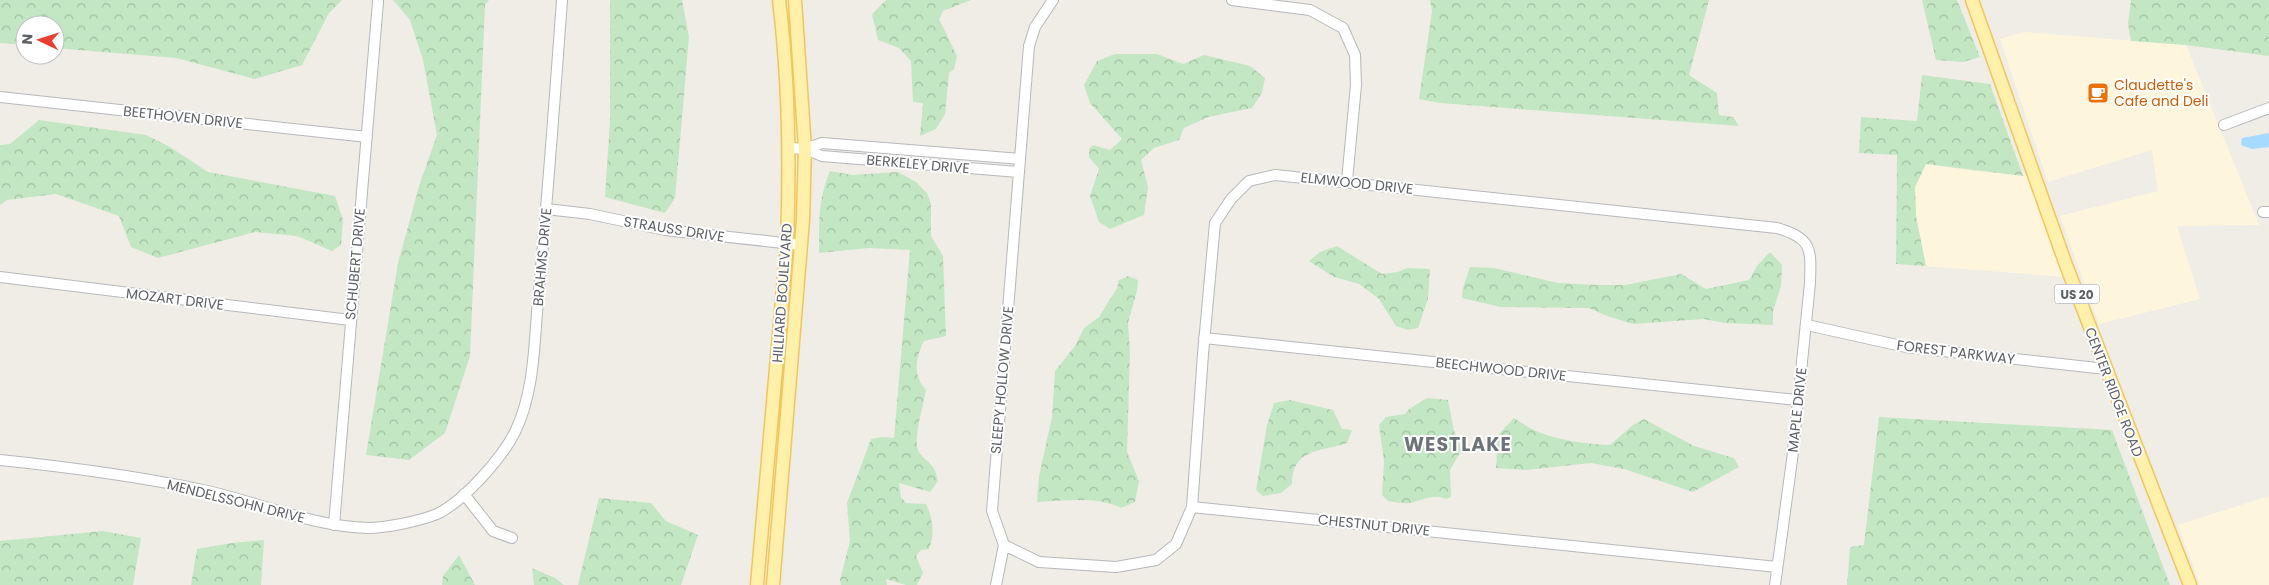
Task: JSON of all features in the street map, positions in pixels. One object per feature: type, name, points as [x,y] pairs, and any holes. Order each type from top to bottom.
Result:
[{"type":"main road","name":"HILLIARD BOULEVARD","points":[[757,585],[786,243],[789,148],[786,64],[779,0]]},
{"type":"main road","name":"HILLIARD BOULEVARD","points":[[773,585],[802,245],[805,148],[795,0]]},
{"type":"main road","name":"CENTER RIDGE ROAD","points":[[1972,0],[2066,265],[2190,585]]},
{"type":"street","name":"BRAHMS DRIVE","points":[[464,494],[497,461],[516,431],[529,388],[546,209],[562,0]]},
{"type":"street","points":[[1019,172],[1029,46],[1035,27],[1053,0]]},
{"type":"street","points":[[1232,0],[1310,10],[1343,28],[1354,55],[1356,85],[1347,181]]},
{"type":"street","name":"SCHUBERT DRIVE","points":[[334,525],[378,2]]},
{"type":"street","name":"BEETHOVEN DRIVE","points":[[0,96],[367,137]]},
{"type":"street","points":[[2224,125],[2269,108]]},
{"type":"street","name":"BERKELEY DRIVE","points":[[789,148],[805,148],[822,143],[1020,158]]},
{"type":"street","name":"BERKELEY DRIVE","points":[[805,148],[822,156],[1019,172]]},
{"type":"street","name":"SLEEPY HOLLOW DRIVE","points":[[1004,545],[992,511],[1019,172]]},
{"type":"street","name":"ELMWOOD DRIVE","points":[[1192,507],[1204,338],[1215,223],[1231,200],[1249,181],[1276,175],[1347,181],[1777,228],[1793,232],[1800,238]]},
{"type":"street","name":"STRAUSS DRIVE","points":[[546,209],[590,214],[665,230],[802,245]]},
{"type":"street","name":"MAPLE DRIVE","points":[[1775,585],[1792,460],[1797,400],[1807,325],[1811,254],[1800,238]]},
{"type":"street","name":"MOZART DRIVE","points":[[0,277],[350,320]]},
{"type":"street","name":"FOREST PARKWAY","points":[[1807,325],[1906,348],[2106,369]]},
{"type":"street","name":"BEECHWOOD DRIVE","points":[[1204,338],[1797,400]]},
{"type":"street","name":"MENDELSSOHN DRIVE","points":[[0,460],[79,469],[203,490],[334,525],[371,528],[403,523],[437,514],[464,494]]},
{"type":"street","points":[[464,494],[493,531],[512,538]]},
{"type":"street","points":[[996,585],[1004,545],[1039,562],[1116,567],[1156,560],[1176,544],[1192,507]]},
{"type":"street","name":"CHESTNUT DRIVE","points":[[1192,507],[1777,567]]},
{"type":"shaded area","points":[[2024,32],[2186,45],[2259,225],[2177,226],[2200,299],[2099,324],[2060,216],[2158,191],[2152,150],[2048,182],[2000,39]]},
{"type":"shaded area","points":[[1926,164],[1974,171],[2028,175],[2064,277],[1926,266],[1916,216],[1915,187]]},
{"type":"shaded area","points":[[2269,496],[2269,585],[2200,585],[2178,525]]},
{"type":"green space","points":[[0,0],[342,0],[329,13],[302,65],[255,79],[176,58],[65,49],[65,15],[15,15],[15,44],[0,43]]},
{"type":"green space","points":[[393,0],[489,0],[485,5],[470,356],[445,433],[409,460],[366,455],[398,263],[420,183],[437,135],[423,60],[410,20]]},
{"type":"green space","points":[[610,0],[682,0],[689,37],[675,198],[665,213],[605,197],[610,121]]},
{"type":"green space","points":[[886,0],[971,0],[943,11],[939,19],[957,56],[954,69],[949,73],[945,114],[936,129],[920,136],[923,103],[913,102],[911,61],[899,48],[878,40],[872,14]]},
{"type":"green space","points":[[1430,0],[1709,0],[1689,75],[1717,93],[1719,115],[1733,117],[1739,126],[1440,103],[1419,99],[1432,11]]},
{"type":"green space","points":[[1922,0],[1957,0],[1980,57],[1963,62],[1936,60]]},
{"type":"green space","points":[[2131,0],[2269,0],[2269,56],[2186,45],[2131,41],[2128,24]]},
{"type":"green space","points":[[1115,54],[1157,54],[1183,64],[1204,55],[1250,66],[1265,78],[1262,93],[1252,108],[1208,117],[1184,128],[1179,140],[1154,148],[1141,160],[1148,187],[1144,215],[1110,229],[1099,222],[1090,196],[1099,169],[1089,157],[1089,149],[1093,145],[1110,150],[1122,139],[1090,103],[1084,85],[1097,61]]},
{"type":"green space","points":[[1922,75],[1990,84],[2023,176],[1926,164],[1915,187],[1916,216],[1926,266],[1896,264],[1897,155],[1859,153],[1861,117],[1917,121]]},
{"type":"green space","points":[[39,120],[146,135],[170,147],[208,172],[335,196],[343,220],[341,245],[332,251],[297,236],[255,232],[158,258],[131,247],[119,216],[56,194],[7,200],[0,205],[0,145],[10,144]]},
{"type":"green space","points":[[830,171],[853,175],[898,172],[916,182],[927,193],[931,204],[931,236],[943,256],[946,336],[924,341],[917,360],[917,372],[926,390],[918,431],[917,447],[922,456],[933,466],[938,481],[930,492],[899,483],[901,497],[906,503],[926,504],[932,521],[933,532],[929,549],[921,550],[916,556],[923,573],[917,585],[906,585],[886,579],[887,585],[841,585],[840,580],[850,541],[847,503],[871,439],[882,437],[894,438],[910,250],[869,248],[819,253],[821,201]]},
{"type":"green space","points":[[1337,246],[1382,274],[1398,272],[1407,268],[1430,269],[1428,299],[1418,328],[1408,330],[1396,326],[1379,299],[1359,284],[1334,277],[1309,261],[1320,252]]},
{"type":"green space","points":[[1770,252],[1782,265],[1781,286],[1773,311],[1773,325],[1725,323],[1704,319],[1633,324],[1589,308],[1500,307],[1462,298],[1463,288],[1470,267],[1494,268],[1558,283],[1598,285],[1625,285],[1681,274],[1706,289],[1749,280],[1757,266]]},
{"type":"green space","points":[[1128,276],[1138,280],[1137,291],[1128,323],[1130,351],[1127,452],[1139,481],[1135,502],[1121,508],[1112,504],[1091,501],[1037,502],[1039,476],[1052,417],[1055,371],[1075,346],[1084,328],[1099,317],[1117,288],[1119,280]]},
{"type":"green space","points":[[1427,398],[1448,400],[1454,431],[1462,449],[1450,470],[1451,497],[1446,499],[1432,497],[1407,503],[1388,501],[1382,495],[1384,461],[1379,425],[1386,417],[1405,414],[1409,409]]},
{"type":"green space","points":[[1290,400],[1333,410],[1342,429],[1352,430],[1347,443],[1318,450],[1303,458],[1293,472],[1292,484],[1281,493],[1263,496],[1256,490],[1267,425],[1274,403]]},
{"type":"green space","points":[[1879,417],[2112,430],[2170,585],[1847,585],[1850,547],[1864,545]]},
{"type":"green space","points":[[1514,418],[1536,431],[1560,439],[1610,445],[1633,425],[1644,419],[1694,446],[1734,458],[1739,467],[1693,492],[1624,469],[1591,463],[1526,470],[1496,468],[1498,435]]},
{"type":"green space","points":[[599,498],[651,503],[666,521],[698,535],[681,585],[578,585]]},
{"type":"green space","points":[[103,531],[141,538],[133,585],[0,585],[0,541]]},
{"type":"green space","points":[[264,540],[261,585],[191,585],[197,549]]},
{"type":"green space","points":[[459,555],[475,585],[442,585],[443,576]]},
{"type":"green space","points":[[532,568],[555,578],[564,585],[534,585]]},
{"type":"water","points":[[2269,133],[2269,147],[2252,149],[2241,145],[2242,138]]},
{"type":"place","name":"Claudette's Cafe and Deli","points":[[2098,93]]},
{"type":"district","name":"WESTLAKE","points":[[1458,444]]}]
